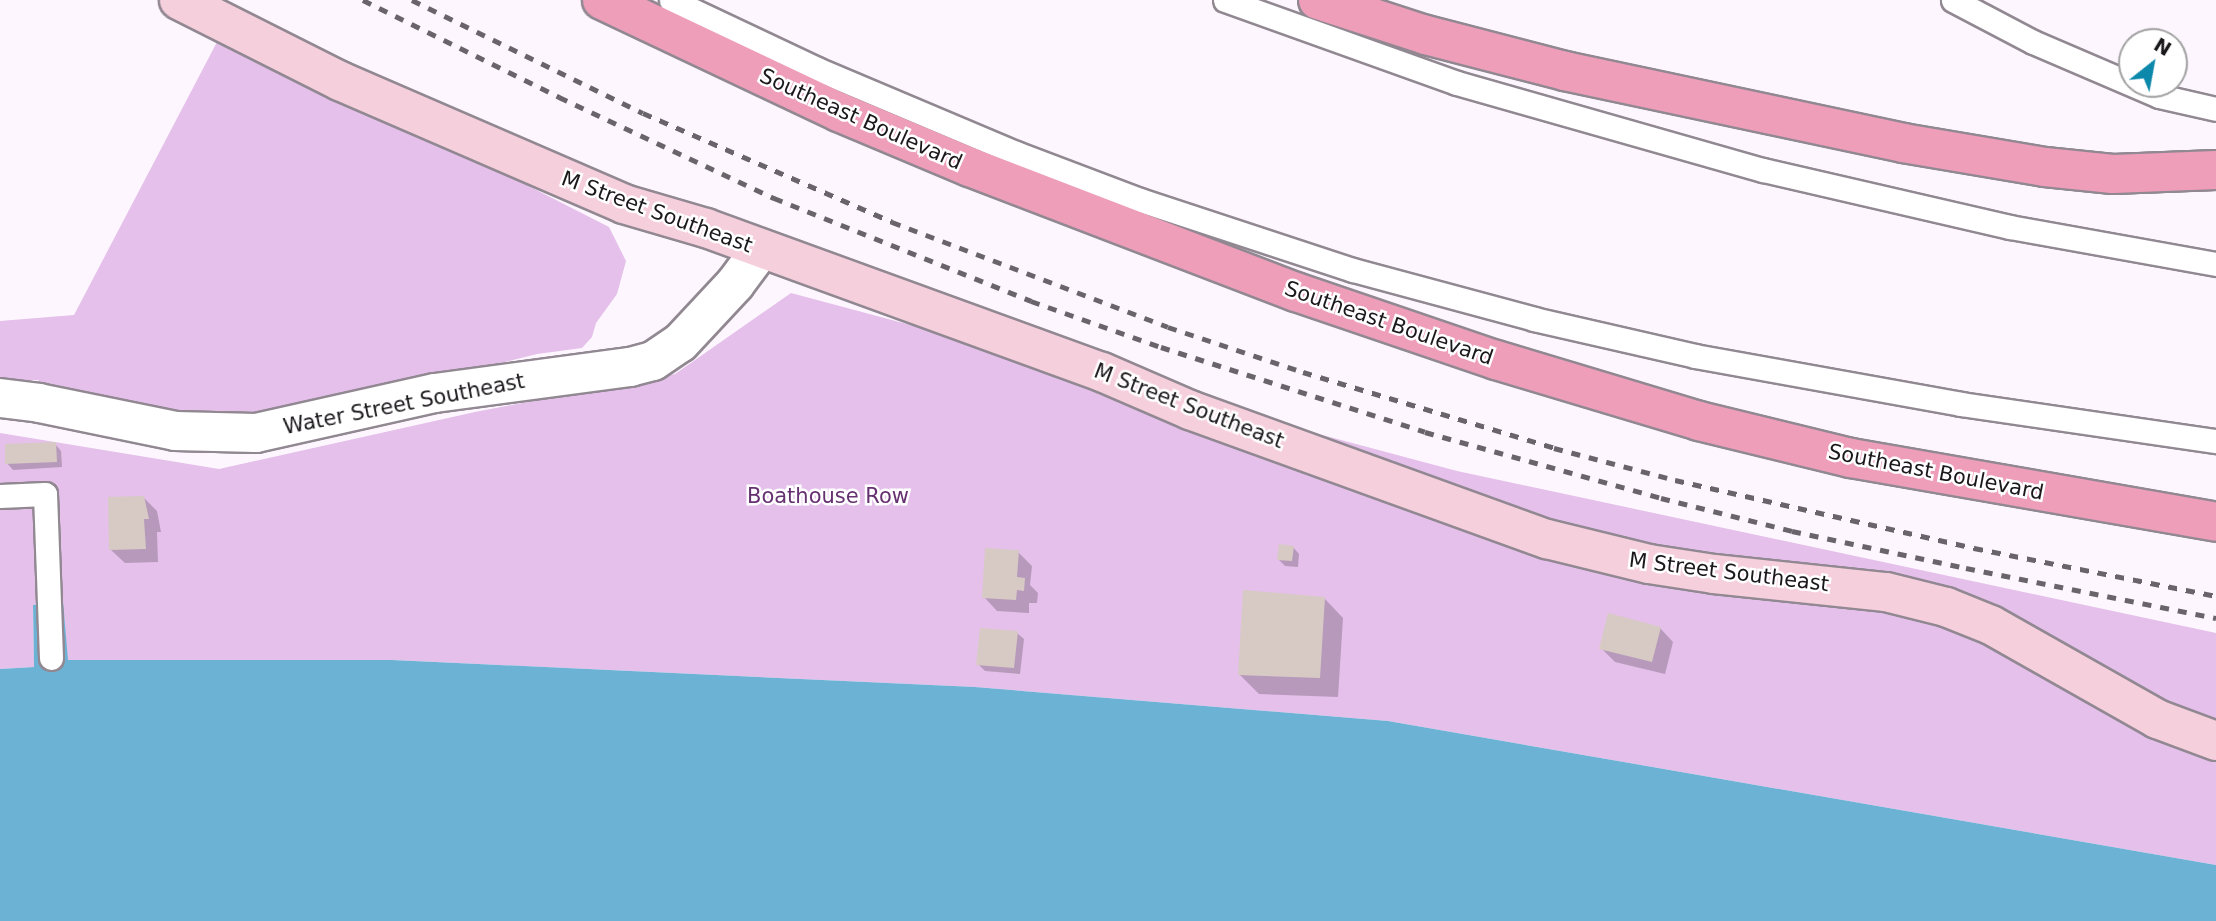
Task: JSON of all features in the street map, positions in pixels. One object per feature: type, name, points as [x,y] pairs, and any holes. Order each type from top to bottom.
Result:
[{"type":"main road","name":"Southeast Boulevard","points":[[602,0],[839,112],[970,167],[1284,288],[1496,360],[1699,421],[1851,458],[2216,522]]},
{"type":"main road","points":[[1318,0],[1426,35],[1565,71],[1890,141],[2091,172],[2149,174],[2216,170]]},
{"type":"street","name":"M Street Southeast","points":[[179,0],[340,81],[624,204],[706,228],[1102,372],[1189,410],[1547,539],[1649,564],[1714,574],[1886,592],[1946,607],[1991,625],[2157,719],[2216,741]]},
{"type":"street","name":"Water Street Southeast","points":[[0,398],[175,431],[256,433],[435,393],[630,367],[653,361],[680,343],[735,284],[761,249]]},
{"type":"lane","points":[[671,0],[817,69],[1016,153],[1140,200],[1379,278],[1560,326],[1695,356],[1961,404],[2216,441]]},
{"type":"lane","points":[[1225,0],[1457,83],[1763,170],[2010,227],[2216,264]]},
{"type":"lane","points":[[1953,0],[2033,42],[2159,96],[2216,109]]},
{"type":"lane","points":[[0,496],[45,494],[51,658]]},
{"type":"green space","points":[[217,42],[501,172],[609,227],[626,261],[617,294],[596,323],[592,337],[582,348],[537,354],[271,420],[201,425],[35,389],[39,380],[0,381],[0,321],[74,315]]},
{"type":"green space","name":"Boathouse Row","points":[[791,293],[1457,471],[2216,633],[2216,865],[1388,721],[975,687],[392,660],[67,660],[63,601],[33,605],[34,667],[0,669],[0,433],[219,469],[475,412],[675,374]]},
{"type":"water","points":[[63,601],[68,660],[392,660],[975,687],[1388,721],[2216,865],[2216,921],[0,921],[0,669],[34,667],[33,605]]},
{"type":"building","points":[[56,442],[57,462],[5,464],[5,444]]},
{"type":"building","points":[[144,496],[149,519],[144,519],[146,549],[109,550],[108,497]]},
{"type":"building","points":[[1279,544],[1294,546],[1292,561],[1277,560]]},
{"type":"building","points":[[985,548],[1019,550],[1017,577],[1025,578],[1024,591],[1017,590],[1016,600],[982,598]]},
{"type":"building","points":[[1243,590],[1325,597],[1320,678],[1238,675]]},
{"type":"building","points":[[1608,613],[1661,627],[1652,662],[1599,649]]},
{"type":"building","points":[[980,628],[1018,631],[1014,668],[976,665]]},
{"type":"railway","points":[[363,0],[559,97],[774,198],[1031,301],[1161,347],[1425,432],[1661,498],[1792,531],[2216,618]]},
{"type":"railway","points":[[412,0],[643,113],[892,222],[1168,327],[1303,372],[1554,448],[1675,480],[1974,548],[2216,596]]}]
